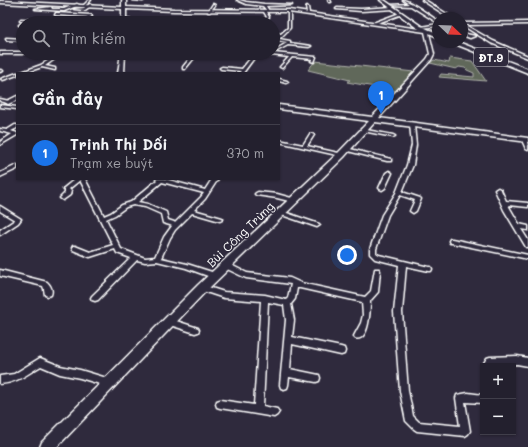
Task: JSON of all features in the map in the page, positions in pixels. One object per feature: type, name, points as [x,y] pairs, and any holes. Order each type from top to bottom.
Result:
[{"type":"main road","points":[[382,0],[429,32]]},
{"type":"main road","points":[[385,0],[401,14],[432,33]]},
{"type":"main road","name":"ĐT.9","points":[[468,47],[528,71]]},
{"type":"street","points":[[84,5],[90,0]]},
{"type":"street","points":[[124,0],[124,16]]},
{"type":"street","points":[[134,0],[143,0]]},
{"type":"street","points":[[238,0],[246,3],[264,5],[271,3],[292,3],[286,1]]},
{"type":"street","points":[[404,0],[432,18]]},
{"type":"street","points":[[423,0],[442,12]]},
{"type":"street","points":[[0,2],[209,10],[289,11],[429,32]]},
{"type":"street","points":[[357,3],[358,10]]},
{"type":"street","points":[[48,9],[60,4]]},
{"type":"street","points":[[52,16],[78,5]]},
{"type":"street","points":[[75,9],[85,9],[91,5]]},
{"type":"street","points":[[209,10],[214,5]]},
{"type":"street","points":[[264,5],[268,16]]},
{"type":"street","points":[[337,9],[358,10],[412,5]]},
{"type":"street","points":[[307,7],[308,13]]},
{"type":"street","points":[[36,9],[64,10]]},
{"type":"street","points":[[280,38],[289,28],[289,11]]},
{"type":"street","points":[[56,14],[91,16]]},
{"type":"street","points":[[374,23],[401,14]]},
{"type":"street","points":[[468,25],[528,23]]},
{"type":"street","points":[[422,27],[432,26]]},
{"type":"street","points":[[468,28],[528,57]]},
{"type":"street","name":"Bùi Công Trừng","points":[[47,447],[202,288],[344,152],[431,56],[433,53],[429,32]]},
{"type":"street","points":[[468,36],[473,37],[480,34]]},
{"type":"street","points":[[7,39],[16,40]]},
{"type":"street","points":[[280,40],[287,41],[288,44]]},
{"type":"street","points":[[280,48],[288,44],[309,46]]},
{"type":"street","points":[[0,53],[16,53]]},
{"type":"street","points":[[280,54],[315,58],[313,62]]},
{"type":"street","points":[[282,67],[291,56]]},
{"type":"street","points":[[25,72],[42,66],[52,60]]},
{"type":"street","points":[[121,72],[122,60]]},
{"type":"street","points":[[184,68],[190,60]]},
{"type":"street","points":[[222,68],[242,71],[250,60]]},
{"type":"street","points":[[42,66],[54,68]]},
{"type":"street","points":[[32,70],[39,71]]},
{"type":"street","points":[[1,80],[16,74]]},
{"type":"street","points":[[280,80],[286,82]]},
{"type":"street","points":[[0,106],[16,98]]},
{"type":"street","points":[[0,100],[8,102]]},
{"type":"street","points":[[0,106],[16,108]]},
{"type":"street","points":[[280,107],[526,140],[528,149]]},
{"type":"street","points":[[412,125],[414,145],[410,166],[399,192],[384,216],[373,249],[373,254],[377,257],[429,269]]},
{"type":"street","points":[[7,132],[16,127]]},
{"type":"street","points":[[0,130],[16,134]]},
{"type":"street","points":[[363,130],[393,136]]},
{"type":"street","points":[[0,144],[16,135]]},
{"type":"street","points":[[304,147],[312,135]]},
{"type":"street","points":[[280,141],[304,147],[389,160]]},
{"type":"street","points":[[0,175],[16,167]]},
{"type":"street","points":[[382,188],[389,173]]},
{"type":"street","points":[[63,198],[68,194],[66,188],[77,180]]},
{"type":"street","points":[[83,180],[119,251],[145,260],[157,259],[187,266],[216,276]]},
{"type":"street","points":[[103,218],[113,214],[124,206],[133,203],[159,180]]},
{"type":"street","points":[[164,180],[207,192]]},
{"type":"street","points":[[157,259],[167,237],[175,226],[203,198],[214,180]]},
{"type":"street","points":[[498,190],[516,226],[528,245]]},
{"type":"street","points":[[399,192],[418,199],[413,211]]},
{"type":"street","points":[[258,194],[277,196],[293,200]]},
{"type":"street","points":[[504,202],[528,206]]},
{"type":"street","points":[[133,203],[146,205],[164,213],[165,222],[172,223],[175,226]]},
{"type":"street","points":[[0,208],[18,219],[16,222],[0,232]]},
{"type":"street","points":[[190,211],[220,219]]},
{"type":"street","points":[[281,213],[317,226]]},
{"type":"street","points":[[516,226],[528,228]]},
{"type":"street","points":[[452,241],[528,257]]},
{"type":"street","points":[[74,248],[90,255],[116,246]]},
{"type":"street","points":[[95,298],[136,257]]},
{"type":"street","points":[[403,263],[398,312],[404,391],[409,418],[417,426],[465,432],[460,398],[468,397],[480,399]]},
{"type":"street","points":[[226,266],[246,274],[290,281],[300,285],[366,300]]},
{"type":"street","points":[[358,336],[364,328],[367,313],[366,300],[374,292],[377,271]]},
{"type":"street","points":[[0,273],[45,284],[48,288],[48,294]]},
{"type":"street","points":[[287,302],[291,299],[294,286],[300,285]]},
{"type":"street","points":[[202,288],[224,295],[265,298],[287,302]]},
{"type":"street","points":[[258,410],[265,298]]},
{"type":"street","points":[[284,385],[290,320],[287,302]]},
{"type":"street","points":[[170,322],[195,330]]},
{"type":"street","points":[[288,340],[340,351]]},
{"type":"street","points":[[488,363],[490,361],[518,360],[528,362]]},
{"type":"street","points":[[0,380],[11,380],[20,376],[40,362],[60,370],[80,374],[110,384]]},
{"type":"street","points":[[286,372],[316,378]]},
{"type":"street","points":[[220,404],[274,412]]},
{"type":"green space","points":[[450,58],[472,61],[486,81],[439,77],[441,74],[474,77],[474,73],[465,68],[459,67],[456,69],[430,63],[434,60],[449,63]]},
{"type":"green space","points":[[315,61],[414,72],[397,91],[347,82],[350,80],[308,70]]},
{"type":"place","name":"Trịnh Thị Dối","points":[[381,114]]}]
